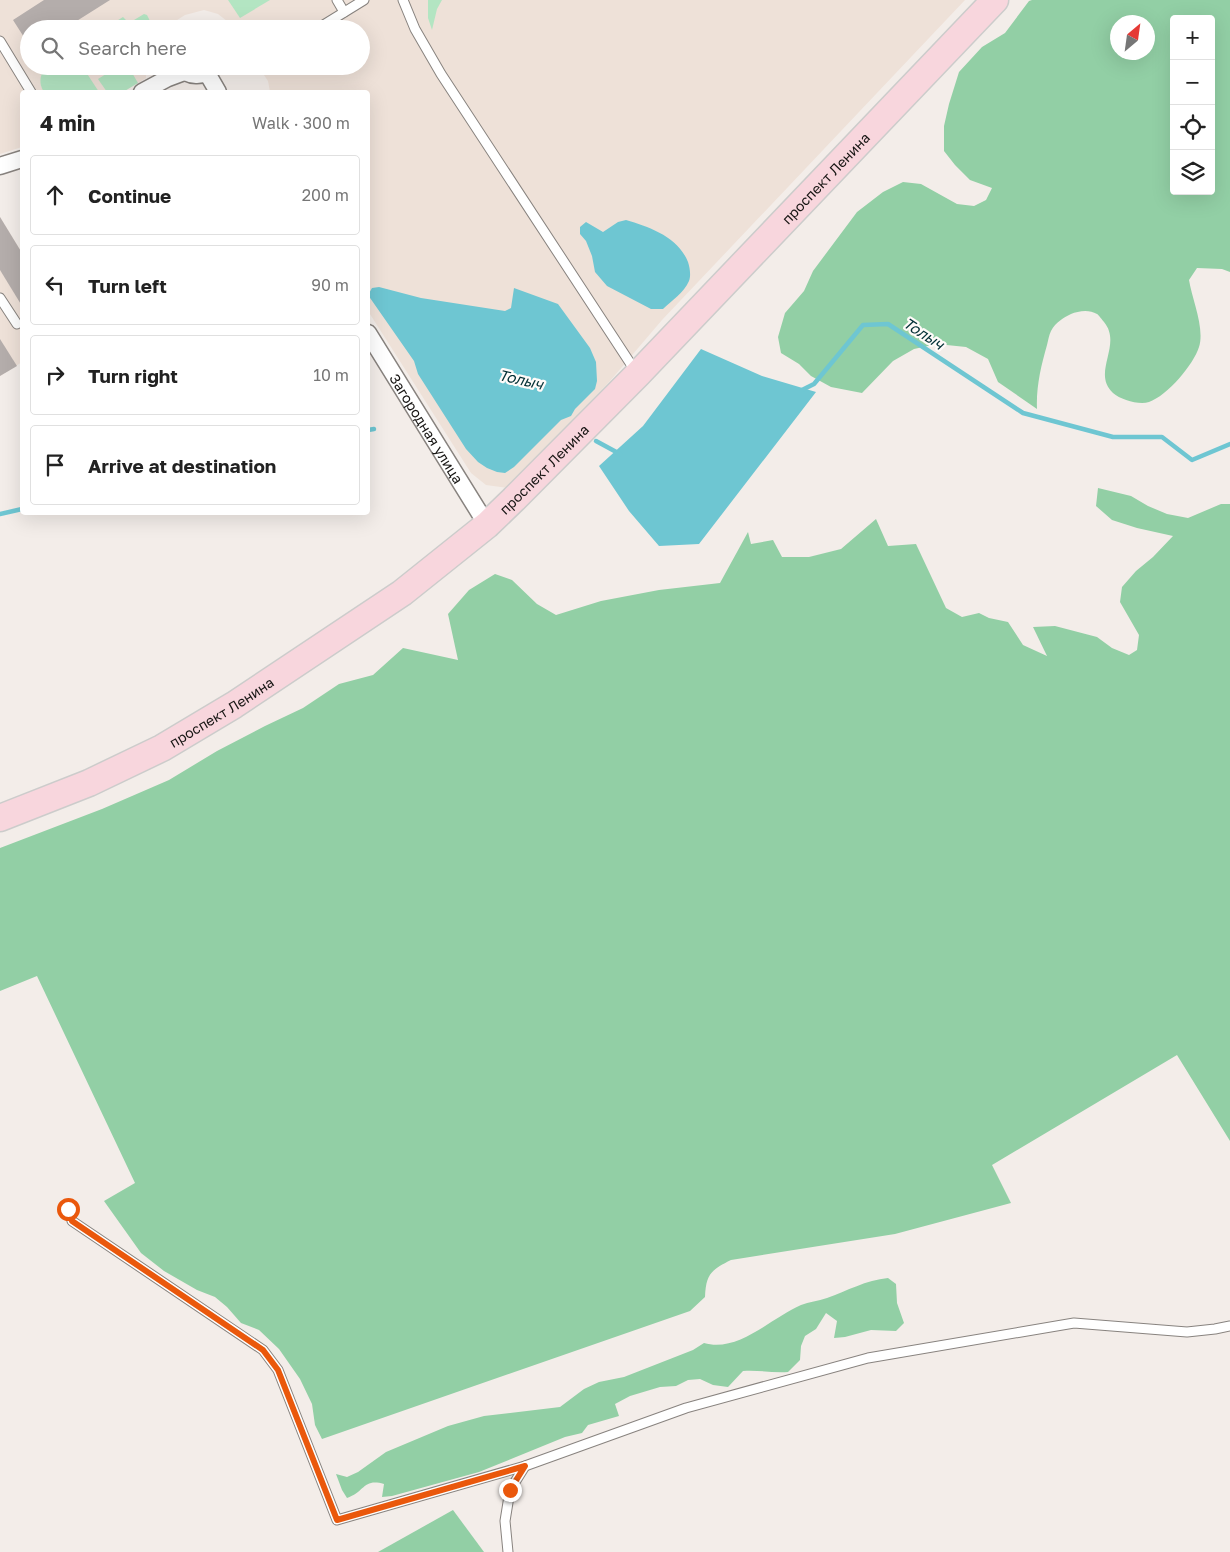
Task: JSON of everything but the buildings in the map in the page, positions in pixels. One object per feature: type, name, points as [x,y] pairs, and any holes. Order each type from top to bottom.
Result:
[{"type":"main road","name":"проспект Ленина","points":[[0,818],[89,783],[162,748],[234,705],[402,593],[487,525],[638,374],[995,0]]},
{"type":"street","points":[[146,90],[172,75]]},
{"type":"street","points":[[213,75],[217,90]]},
{"type":"street","points":[[0,166],[20,160]]},
{"type":"street","name":"Загородная улица","points":[[370,336],[487,525]]},
{"type":"lane","points":[[337,0],[344,12]]},
{"type":"lane","points":[[331,20],[364,0]]},
{"type":"lane","points":[[403,0],[415,29],[441,74],[638,374]]},
{"type":"lane","points":[[0,41],[20,74]]},
{"type":"lane","points":[[21,75],[30,90]]},
{"type":"lane","points":[[0,298],[18,324]]},
{"type":"lane","points":[[68,1209],[72,1221],[263,1350],[278,1370],[337,1520],[525,1466],[686,1408],[868,1358],[1074,1323],[1187,1332],[1230,1326]]},
{"type":"lane","points":[[508,1552],[505,1521],[510,1490],[525,1466]]},
{"type":"shaded area","points":[[0,0],[965,0],[662,320],[610,381],[508,488],[486,485],[471,473],[370,314],[370,90],[270,90],[268,81],[264,75],[370,75],[370,20],[226,20],[218,14],[204,10],[185,15],[177,20],[20,20],[20,75],[146,75],[146,78],[126,90],[20,90],[20,148],[0,154]]},
{"type":"shaded area","points":[[0,217],[20,250],[20,363],[0,376]]},
{"type":"green space","points":[[228,0],[270,0],[240,18]]},
{"type":"green space","points":[[428,0],[442,0],[437,9],[432,30],[428,18]]},
{"type":"green space","points":[[1032,0],[1230,0],[1230,272],[1222,269],[1197,268],[1189,280],[1200,331],[1199,347],[1192,362],[1179,379],[1164,393],[1149,402],[1125,400],[1116,396],[1107,385],[1105,368],[1110,340],[1109,331],[1098,315],[1091,311],[1074,313],[1065,317],[1051,331],[1039,377],[1037,409],[998,382],[988,359],[966,347],[937,344],[914,349],[893,361],[862,393],[831,387],[811,376],[799,364],[781,353],[778,337],[785,313],[804,291],[813,271],[857,212],[883,192],[903,182],[921,184],[957,204],[974,206],[986,200],[992,188],[970,180],[944,151],[944,126],[959,72],[982,47],[1005,33],[1029,1]]},
{"type":"green space","points":[[144,14],[147,15],[150,20],[134,20]]},
{"type":"green space","points":[[41,75],[88,75],[98,90],[43,90],[40,79]]},
{"type":"green space","points":[[104,75],[133,75],[138,83],[126,90],[106,90],[98,79]]},
{"type":"green space","points":[[1098,488],[1131,496],[1167,514],[1188,518],[1221,504],[1230,504],[1230,1141],[1177,1055],[992,1165],[1011,1203],[895,1234],[731,1260],[714,1270],[708,1278],[705,1297],[690,1311],[322,1439],[315,1425],[312,1404],[300,1379],[279,1349],[259,1330],[241,1323],[215,1297],[197,1290],[164,1271],[141,1253],[104,1201],[135,1183],[37,976],[0,991],[0,848],[102,809],[169,780],[217,751],[303,708],[339,684],[373,675],[403,648],[458,660],[448,614],[469,590],[495,574],[512,580],[537,604],[556,615],[601,601],[659,590],[720,583],[748,532],[751,544],[773,540],[782,557],[809,557],[841,549],[876,519],[888,546],[916,544],[946,608],[962,617],[979,613],[989,618],[1008,622],[1023,645],[1047,656],[1033,627],[1055,626],[1097,637],[1112,648],[1129,655],[1137,650],[1139,635],[1120,602],[1122,587],[1173,536],[1112,520],[1096,506]]},
{"type":"green space","points":[[888,1278],[896,1284],[897,1303],[904,1323],[896,1331],[871,1330],[834,1338],[837,1321],[826,1313],[816,1329],[805,1336],[801,1346],[800,1360],[788,1372],[743,1371],[728,1387],[713,1385],[700,1379],[688,1380],[676,1386],[660,1387],[630,1396],[615,1404],[619,1416],[588,1425],[582,1433],[565,1437],[479,1472],[392,1496],[382,1497],[384,1484],[372,1483],[347,1498],[336,1474],[347,1477],[358,1472],[386,1452],[448,1426],[484,1416],[560,1407],[584,1389],[599,1382],[624,1377],[693,1350],[704,1343],[717,1345],[742,1339],[801,1305],[827,1298],[864,1283]]},
{"type":"green space","points":[[453,1510],[484,1552],[378,1552]]},
{"type":"water","points":[[626,220],[662,234],[677,246],[688,262],[690,277],[687,285],[663,309],[651,309],[607,286],[595,272],[592,256],[586,241],[580,234],[580,227],[586,222],[603,232],[618,222]]},
{"type":"water","points":[[379,287],[421,298],[505,311],[511,308],[514,288],[558,304],[590,348],[596,362],[597,381],[595,389],[575,409],[571,416],[561,420],[514,467],[505,473],[487,468],[478,462],[466,449],[418,374],[414,361],[370,298],[372,288]]},
{"type":"water","points":[[701,349],[762,376],[816,392],[699,544],[659,546],[629,511],[599,466],[643,426]]},
{"type":"waterway","name":"Толыч","points":[[802,390],[814,384],[863,325],[888,324],[1023,413],[1113,437],[1162,437],[1192,460],[1230,444]]},
{"type":"waterway","name":"Толыч","points":[[370,430],[374,429]]},
{"type":"waterway","name":"Толыч","points":[[596,441],[620,454]]},
{"type":"waterway","name":"Толыч","points":[[0,514],[20,509]]},
{"type":"route","points":[[68,1209],[72,1221],[263,1350],[278,1370],[337,1520],[525,1466],[510,1490]]}]
